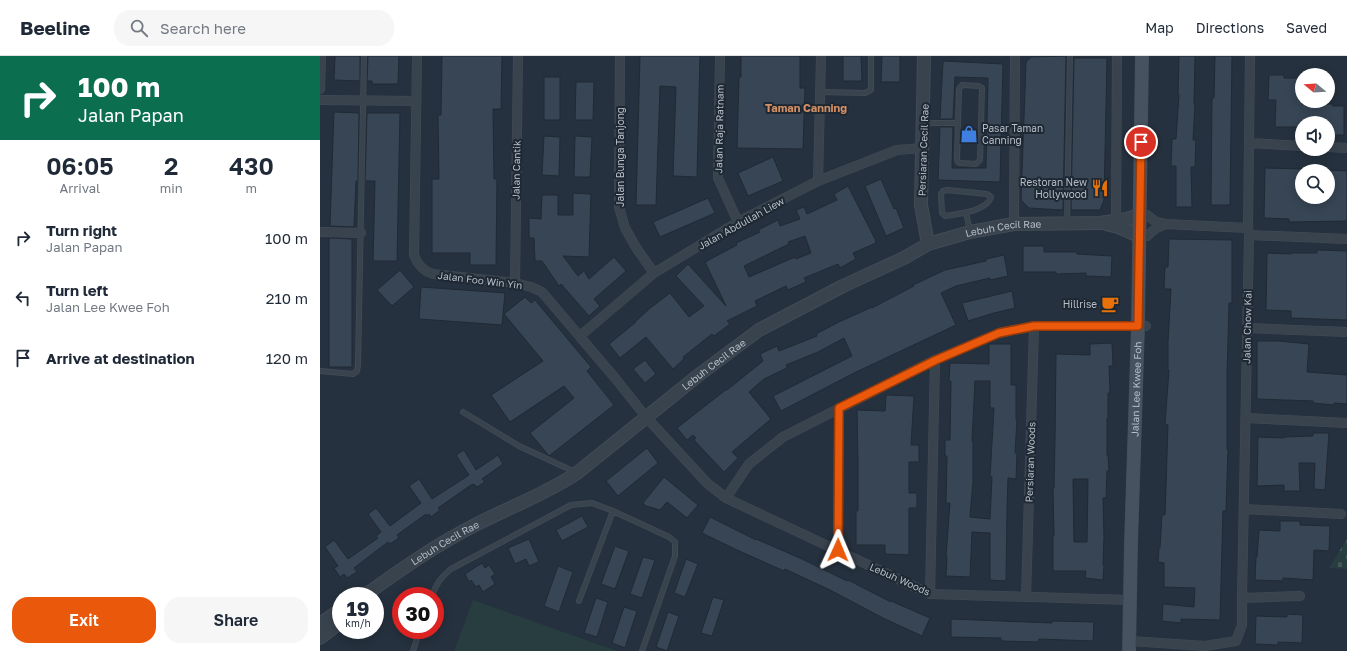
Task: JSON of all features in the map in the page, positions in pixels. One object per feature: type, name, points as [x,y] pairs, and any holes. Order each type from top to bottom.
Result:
[{"type":"main road","name":"Jalan Lee Kwee Foh","points":[[1134,646],[1142,326],[1142,56]]},
{"type":"main road","name":"Jalan Lee Kwee Foh","points":[[1143,215],[1151,56]]},
{"type":"main road","name":"Jalan Lee Kwee Foh","points":[[1134,646],[1131,600],[1131,544],[1142,326]]},
{"type":"street","points":[[320,56],[320,89]]},
{"type":"street","name":"Jalan Foo Win Yin","points":[[416,56],[414,246],[416,261],[426,272],[433,274],[515,283],[531,287],[542,292],[646,417]]},
{"type":"street","name":"Jalan Cantik","points":[[515,283],[518,56]]},
{"type":"street","name":"Jalan Bunga Tanjong","points":[[620,56],[618,207],[625,228],[637,250],[654,273]]},
{"type":"street","name":"Jalan Raja Ratnam","points":[[720,56],[718,178],[738,222]]},
{"type":"street","points":[[818,181],[821,56]]},
{"type":"street","name":"Persiaran Cecil Rae","points":[[924,56],[921,205],[928,244]]},
{"type":"street","points":[[1014,224],[1015,56]]},
{"type":"street","points":[[1116,220],[1117,56]]},
{"type":"street","name":"Jalan Chow Kai","points":[[1134,646],[1205,646],[1236,641],[1242,625],[1248,328],[1250,56]]},
{"type":"street","points":[[320,100],[416,101]]},
{"type":"street","points":[[1249,144],[1295,146]]},
{"type":"street","points":[[1335,147],[1347,148]]},
{"type":"street","name":"Jalan Abdullah Liew","points":[[580,336],[654,273],[738,222],[818,181],[897,150],[923,148]]},
{"type":"street","points":[[1143,215],[1152,220],[1166,224],[1347,239]]},
{"type":"street","name":"Lebuh Cecil Rae","points":[[377,587],[417,558],[475,524],[563,482],[577,473],[700,374],[759,330],[844,286],[904,258],[928,244],[970,232],[1014,224],[1100,223],[1143,215]]},
{"type":"street","name":"Lebuh Cecil Rae","points":[[1100,223],[1118,227],[1143,236]]},
{"type":"street","points":[[1143,236],[1166,224]]},
{"type":"street","points":[[320,232],[361,233]]},
{"type":"street","points":[[726,498],[749,464],[782,437],[936,360],[999,333],[1034,326],[1142,326]]},
{"type":"street","name":"Persiaran Woods","points":[[1026,597],[1034,326]]},
{"type":"street","points":[[1248,328],[1347,332]]},
{"type":"street","points":[[930,594],[936,360]]},
{"type":"street","points":[[838,550],[839,408]]},
{"type":"street","name":"Lebuh Woods","points":[[646,417],[707,483],[726,498],[930,594],[1131,600]]},
{"type":"street","points":[[1246,418],[1347,423]]},
{"type":"street","points":[[1244,510],[1341,514]]},
{"type":"street","points":[[1242,598],[1300,596]]},
{"type":"street","points":[[320,624],[332,615]]},
{"type":"street","points":[[320,638],[332,629]]},
{"type":"lane","points":[[320,371],[353,374],[357,371],[358,365],[364,56]]},
{"type":"lane","points":[[821,92],[869,92],[871,90],[871,56]]},
{"type":"lane","points":[[1067,223],[1070,56]]},
{"type":"lane","points":[[960,86],[981,87],[980,160],[976,164],[958,162],[958,123],[960,86]]},
{"type":"lane","points":[[923,123],[958,123]]},
{"type":"lane","points":[[947,190],[987,194],[991,197],[987,204],[966,213],[943,215],[941,194],[943,191],[947,190]]},
{"type":"lane","points":[[966,213],[970,232]]},
{"type":"lane","points":[[463,412],[519,446],[577,473]]},
{"type":"lane","points":[[435,587],[442,576],[451,569],[571,505],[592,503],[669,537],[675,542],[675,556],[642,651]]},
{"type":"lane","points":[[580,601],[613,511]]},
{"type":"lane","points":[[413,651],[417,639]]},
{"type":"green space","points":[[1347,539],[1347,569],[1329,568]]},
{"type":"green space","points":[[473,600],[617,651],[454,651]]},
{"type":"building","points":[[335,56],[360,56],[360,81],[334,80]]},
{"type":"building","points":[[368,56],[399,56],[398,84],[372,84],[372,81],[367,81]]},
{"type":"building","points":[[442,56],[502,56],[501,109],[493,109],[494,179],[497,179],[496,265],[470,265],[470,253],[432,253],[432,179],[439,179],[438,115],[441,115]]},
{"type":"building","points":[[640,56],[700,56],[697,177],[673,176],[676,87],[660,86],[656,205],[636,205]]},
{"type":"building","points":[[741,56],[800,56],[800,88],[805,88],[803,149],[737,148]]},
{"type":"building","points":[[843,56],[861,56],[862,81],[843,81]]},
{"type":"building","points":[[882,56],[900,56],[900,82],[881,82]]},
{"type":"building","points":[[1066,56],[1063,210],[1029,208],[1021,200],[1026,62],[1031,57]]},
{"type":"building","points":[[1179,56],[1195,56],[1193,140],[1196,140],[1195,167],[1191,167],[1192,207],[1176,207],[1176,166],[1171,166],[1172,139],[1176,139],[1179,95]]},
{"type":"building","points":[[1215,56],[1232,56],[1230,205],[1211,205],[1212,98],[1214,98]]},
{"type":"building","points":[[1074,58],[1107,58],[1104,200],[1100,210],[1071,210]]},
{"type":"building","points":[[943,61],[1003,64],[1000,182],[938,180],[940,127],[953,127],[952,168],[986,168],[988,78],[955,77],[953,119],[940,119]]},
{"type":"building","points":[[1269,75],[1284,75],[1284,78],[1295,78],[1295,108],[1335,108],[1335,106],[1344,106],[1344,135],[1335,135],[1335,116],[1295,116],[1295,127],[1275,127],[1276,100],[1268,100]]},
{"type":"building","points":[[544,77],[560,77],[560,120],[544,120]]},
{"type":"building","points":[[576,82],[594,82],[593,120],[575,120]]},
{"type":"building","points":[[334,112],[359,113],[358,181],[356,181],[354,227],[330,226]]},
{"type":"building","points":[[367,113],[400,113],[397,261],[373,261],[375,181],[365,181]]},
{"type":"building","points":[[544,136],[560,137],[559,176],[542,175]]},
{"type":"building","points":[[575,136],[592,137],[590,177],[574,177]]},
{"type":"building","points":[[773,157],[783,181],[748,196],[738,173]]},
{"type":"building","points":[[1265,168],[1295,169],[1295,204],[1335,204],[1335,170],[1347,171],[1347,221],[1289,222],[1289,219],[1264,218]]},
{"type":"building","points":[[881,179],[894,209],[896,208],[904,228],[886,236],[865,186]]},
{"type":"building","points":[[848,186],[876,241],[876,243],[853,253],[856,259],[840,268],[838,264],[804,278],[806,282],[788,290],[786,286],[755,301],[757,306],[727,321],[730,324],[714,336],[712,334],[683,357],[684,359],[673,369],[646,337],[620,358],[609,344],[670,293],[689,317],[704,306],[676,276],[688,264],[726,306],[705,262],[737,245],[736,243],[760,232],[758,230],[778,220],[780,226],[800,219],[796,210],[804,207],[807,214],[837,200],[834,194]],"holes":[[[805,236],[811,253],[796,259],[795,257],[749,277],[744,266],[789,244],[788,242]]]},
{"type":"building","points":[[573,193],[591,194],[589,257],[563,256],[578,276],[584,271],[589,279],[614,257],[626,271],[594,299],[600,306],[589,316],[561,284],[559,286],[542,261],[535,261],[534,238],[529,238],[529,218],[541,219],[542,195],[558,195],[558,215],[573,215]]},
{"type":"building","points":[[708,198],[715,213],[660,237],[653,222]]},
{"type":"building","points":[[329,238],[352,239],[352,367],[329,367]]},
{"type":"building","points":[[1169,239],[1232,240],[1232,303],[1229,303],[1227,374],[1228,449],[1226,511],[1223,511],[1220,620],[1181,619],[1181,623],[1162,621],[1163,604],[1194,607],[1195,588],[1164,587],[1164,563],[1158,562],[1162,515],[1165,515],[1168,425],[1165,424],[1169,370],[1168,342],[1171,289],[1164,289],[1165,267],[1168,267]]},
{"type":"building","points":[[1023,246],[1044,246],[1044,252],[1077,252],[1077,254],[1112,256],[1111,277],[1086,276],[1086,273],[1056,274],[1056,272],[1023,272]]},
{"type":"building","points":[[1317,250],[1347,251],[1347,320],[1291,318],[1291,311],[1266,310],[1267,253],[1317,253]]},
{"type":"building","points":[[1004,255],[1008,276],[990,280],[990,278],[956,286],[941,293],[956,325],[854,373],[781,411],[773,396],[852,356],[844,338],[818,352],[786,365],[787,368],[764,379],[749,392],[771,419],[732,452],[738,458],[724,472],[694,440],[696,438],[693,435],[687,440],[677,428],[763,361],[760,354],[777,346],[779,351],[817,336],[816,334],[839,322],[872,308],[914,286],[913,285],[945,270],[986,261],[986,259]]},
{"type":"building","points":[[400,270],[414,287],[392,306],[377,290]]},
{"type":"building","points":[[421,287],[505,293],[502,325],[419,319]]},
{"type":"building","points":[[1012,291],[1015,308],[968,321],[962,303]]},
{"type":"building","points":[[525,297],[531,303],[535,300],[591,367],[587,371],[614,405],[549,456],[530,433],[574,398],[564,386],[510,422],[491,395],[543,361],[504,314]]},
{"type":"building","points":[[1257,341],[1279,341],[1309,344],[1307,372],[1347,375],[1347,404],[1334,403],[1334,405],[1313,403],[1313,401],[1257,399]]},
{"type":"building","points":[[1112,343],[1113,366],[1109,366],[1110,393],[1108,393],[1107,418],[1107,455],[1109,471],[1107,471],[1106,498],[1103,498],[1103,580],[1085,578],[1086,571],[1053,571],[1056,354],[1090,355],[1090,344]],"holes":[[[1073,479],[1088,479],[1087,542],[1074,542]]]},
{"type":"building","points":[[989,344],[1011,344],[1011,385],[1016,385],[1017,420],[1015,453],[1017,453],[1016,479],[1008,478],[1006,581],[990,580],[990,533],[972,532],[970,577],[946,576],[950,503],[946,503],[947,456],[945,456],[945,440],[950,440],[950,363],[989,364]],"holes":[[[975,381],[990,381],[990,408],[994,408],[990,477],[992,477],[990,519],[970,517],[973,482],[972,441]]]},
{"type":"building","points":[[645,360],[656,374],[645,383],[633,369]]},
{"type":"building","points":[[886,395],[914,396],[911,445],[919,445],[919,462],[909,462],[909,493],[917,493],[917,508],[909,508],[909,555],[885,554],[885,545],[856,545],[856,511],[858,511],[857,410],[885,411]]},
{"type":"building","points":[[1313,433],[1329,433],[1325,490],[1314,489],[1315,463],[1299,463],[1300,491],[1284,491],[1284,485],[1257,486],[1258,437],[1284,438],[1313,436]]},
{"type":"building","points":[[647,448],[658,463],[618,496],[606,481]]},
{"type":"building","points":[[464,450],[476,470],[498,455],[503,464],[482,479],[485,482],[477,487],[474,484],[471,485],[438,508],[440,510],[431,517],[429,514],[427,516],[426,514],[397,535],[399,538],[390,544],[388,542],[354,568],[357,572],[347,578],[344,574],[340,577],[334,568],[338,566],[325,547],[334,540],[348,559],[378,538],[376,536],[381,532],[368,514],[376,508],[390,526],[421,503],[409,486],[419,479],[432,499],[469,475],[456,455]]},
{"type":"building","points":[[664,477],[698,505],[687,518],[667,502],[660,510],[646,506],[643,503]]},
{"type":"building","points":[[582,516],[588,527],[562,541],[556,530]]},
{"type":"building","points":[[710,517],[756,540],[802,559],[847,581],[848,580],[891,602],[930,618],[922,636],[883,618],[830,590],[785,569],[784,571],[702,533]]},
{"type":"building","points":[[1280,521],[1300,521],[1300,525],[1330,526],[1329,551],[1314,550],[1313,580],[1283,578],[1283,581],[1255,580],[1259,530],[1280,531]]},
{"type":"building","points":[[529,539],[539,562],[529,566],[526,559],[515,564],[508,548]]},
{"type":"building","points":[[615,546],[629,551],[615,589],[601,584]]},
{"type":"building","points":[[643,557],[655,560],[642,598],[630,594]]},
{"type":"building","points":[[686,559],[698,564],[685,597],[674,593]]},
{"type":"building","points":[[482,563],[485,568],[489,565],[495,574],[491,577],[495,584],[483,592],[479,585],[476,587],[471,580],[469,582],[465,574]]},
{"type":"building","points":[[558,566],[573,572],[559,612],[544,606]]},
{"type":"building","points":[[713,597],[724,600],[712,636],[701,633]]},
{"type":"building","points":[[596,598],[608,602],[597,637],[584,633]]},
{"type":"building","points":[[624,607],[637,611],[625,648],[612,643]]},
{"type":"building","points":[[668,612],[679,616],[667,651],[656,647]]},
{"type":"building","points":[[1287,614],[1303,615],[1302,643],[1278,642],[1278,645],[1255,644],[1256,616],[1287,617]]},
{"type":"building","points":[[951,619],[1052,623],[1052,621],[1094,622],[1093,641],[1039,639],[1038,642],[1001,641],[1001,638],[951,637]]},
{"type":"place","name":"Pasar Taman Canning","points":[[969,134]]},
{"type":"place","name":"Restoran New Hollywood","points":[[1100,188]]},
{"type":"place","name":"Hillrise","points":[[1110,304]]},
{"type":"district","name":"Taman Canning","points":[[806,107]]},
{"type":"route","points":[[838,550],[839,408],[936,360],[999,333],[1034,326],[1138,326],[1141,142]]}]
